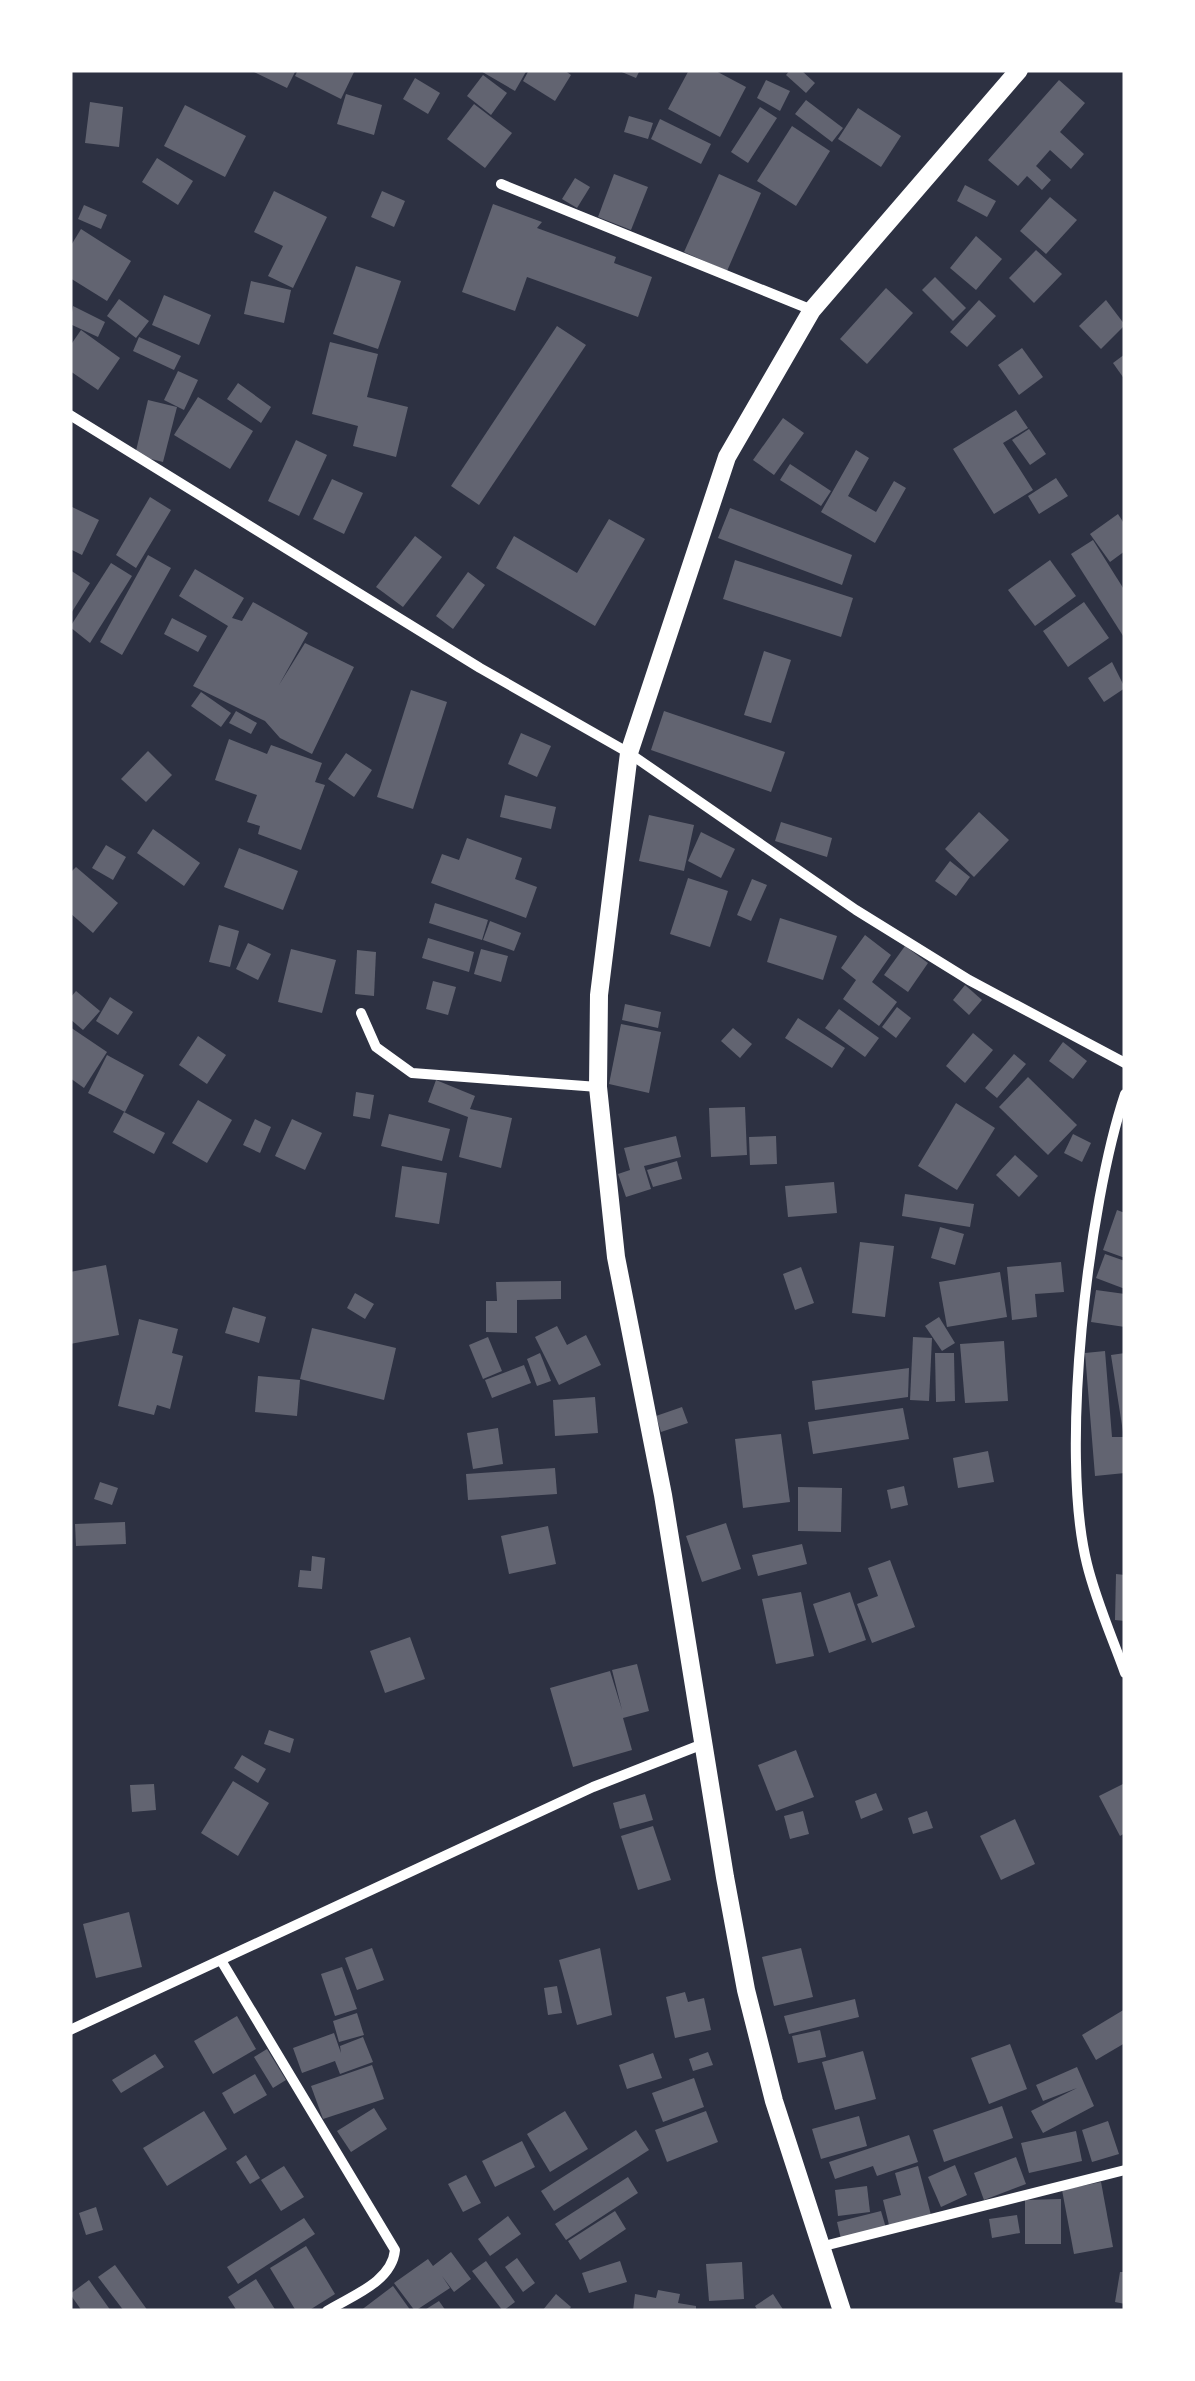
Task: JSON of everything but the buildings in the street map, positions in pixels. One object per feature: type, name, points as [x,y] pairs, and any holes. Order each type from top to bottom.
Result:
[{"type":"street","points":[[842,2311],[774,2101],[746,1990],[664,1495],[616,1258],[598,1087],[605,926],[629,753],[728,456],[812,310],[1019,70]]},
{"type":"street","points":[[502,184],[812,310]]},
{"type":"street","points":[[70,416],[480,668],[629,753],[856,910],[969,980],[1125,1063]]},
{"type":"street","points":[[361,1014],[376,1048],[412,1073],[598,1087]]},
{"type":"street","points":[[1125,1094],[1090,1262],[1078,1430],[1080,1514],[1087,1563],[1125,1672]]},
{"type":"street","points":[[70,2030],[593,1787],[703,1744]]},
{"type":"street","points":[[222,1962],[395,2250],[394,2263],[385,2273],[327,2311]]},
{"type":"street","points":[[820,2247],[1125,2170]]}]
